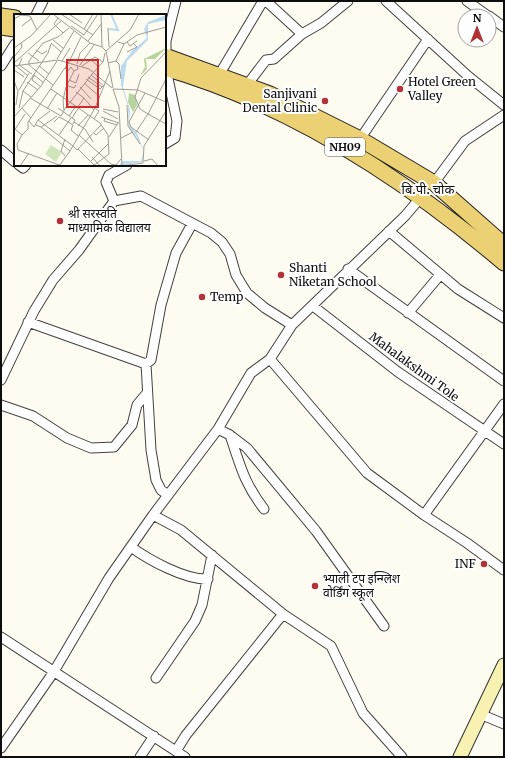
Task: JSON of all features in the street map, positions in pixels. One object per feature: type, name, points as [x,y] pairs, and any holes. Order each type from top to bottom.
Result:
[{"type":"main road","points":[[1,16],[14,18]]},
{"type":"main road","points":[[1,27],[14,29]]},
{"type":"main road","name":"NH09","points":[[167,63],[219,75],[270,94],[360,139],[432,183],[502,253]]},
{"type":"main road","name":"NH09","points":[[167,63],[265,105],[346,147],[502,253]]},
{"type":"main road","points":[[421,197],[432,183]]},
{"type":"street","points":[[36,14],[43,1]]},
{"type":"street","points":[[166,143],[175,138],[177,121],[167,63],[166,41],[176,1]]},
{"type":"street","points":[[219,75],[264,1],[302,34]]},
{"type":"street","points":[[247,85],[266,60],[274,59],[302,34],[321,23],[348,1]]},
{"type":"street","points":[[386,1],[468,76],[504,105]]},
{"type":"street","points":[[467,1],[477,8]]},
{"type":"street","points":[[360,139],[428,39]]},
{"type":"street","points":[[1,66],[14,46]]},
{"type":"street","points":[[432,183],[465,141],[504,115]]},
{"type":"street","points":[[1,150],[14,161]]},
{"type":"street","points":[[113,168],[106,182],[114,201]]},
{"type":"street","points":[[1,380],[28,322],[53,280],[79,250],[114,201],[141,196],[211,233],[222,242],[230,254],[236,275],[246,293],[265,308],[292,324]]},
{"type":"street","points":[[1,748],[53,673],[109,578],[153,515],[218,429],[251,373],[270,359],[292,324],[313,306],[421,197]]},
{"type":"street","points":[[146,364],[151,360],[161,305],[176,253],[192,224]]},
{"type":"street","points":[[389,231],[458,289],[504,318]]},
{"type":"street","points":[[348,269],[504,381]]},
{"type":"street","points":[[408,313],[440,275]]},
{"type":"street","name":"Mahalakshmi Tole","points":[[313,306],[398,372],[504,444]]},
{"type":"street","points":[[28,322],[146,364]]},
{"type":"street","points":[[270,359],[367,473],[424,515],[467,543],[504,570]]},
{"type":"street","points":[[146,364],[151,450],[156,480],[161,490],[168,495]]},
{"type":"street","points":[[1,405],[33,416],[67,438],[91,448],[114,447],[132,425],[137,405],[147,393]]},
{"type":"street","points":[[424,515],[504,404]]},
{"type":"street","points":[[218,429],[230,435],[247,448],[316,531],[384,626]]},
{"type":"street","points":[[230,435],[246,483],[264,509]]},
{"type":"street","points":[[153,515],[181,530],[283,614],[331,646],[363,713],[402,757]]},
{"type":"street","points":[[131,547],[151,561],[199,580],[208,580]]},
{"type":"street","points":[[156,678],[195,621],[202,605],[212,555]]},
{"type":"street","points":[[176,751],[186,735],[283,614]]},
{"type":"street","points":[[1,637],[53,673],[185,757]]},
{"type":"street","points":[[460,757],[504,665]]},
{"type":"street","points":[[480,714],[504,724]]},
{"type":"street","points":[[140,757],[154,736]]},
{"type":"place","name":"Hotel Green Valley","points":[[400,89]]},
{"type":"place","name":"Sanjivani Dental Clinic","points":[[325,101]]},
{"type":"place","name":"श्री सरस्वति माध्यामिक विद्यालय","points":[[60,221]]},
{"type":"place","name":"Shanti Niketan School","points":[[281,275]]},
{"type":"place","name":"Temp","points":[[202,297]]},
{"type":"place","name":"INF","points":[[484,564]]},
{"type":"place","name":"भ्याली टप इन्ग्लिश वोर्डिंग स्कूल","points":[[315,586]]},
{"type":"district","name":"बि.पी. चोक","points":[[428,189]]}]
